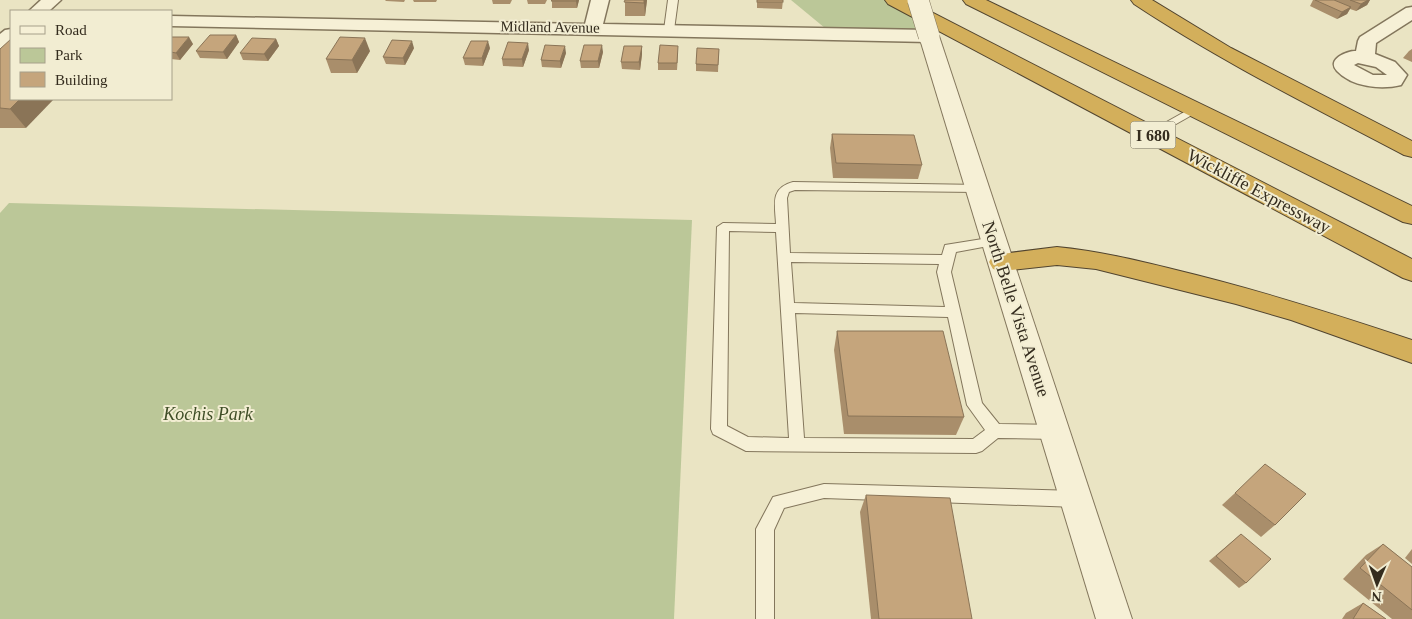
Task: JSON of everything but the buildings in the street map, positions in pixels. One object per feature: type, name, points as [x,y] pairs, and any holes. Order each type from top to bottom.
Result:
[{"type":"highway","name":"Wickliffe Expressway","points":[[894,0],[1412,271]]},
{"type":"highway","name":"I 680","points":[[972,0],[1412,216]]},
{"type":"highway","points":[[1140,0],[1224,52],[1412,150]]},
{"type":"highway","points":[[998,252],[1096,260],[1236,294],[1298,312],[1412,352]]},
{"type":"street","points":[[39,10],[52,0]]},
{"type":"street","points":[[593,28],[600,0]]},
{"type":"street","name":"North Belle Vista Avenue","points":[[918,0],[1114,619]]},
{"type":"street","points":[[1365,57],[1367,41],[1412,12]]},
{"type":"street","name":"Midland Avenue","points":[[172,21],[929,36]]},
{"type":"street","points":[[0,44],[9,23]]},
{"type":"lane","points":[[669,30],[672,0]]},
{"type":"lane","points":[[1151,134],[1195,109]]},
{"type":"lane","points":[[797,444],[782,228],[781,198],[784,190],[793,186],[977,188]]},
{"type":"lane","points":[[782,228],[723,227],[719,429],[746,444],[976,446],[995,431],[1056,432]]},
{"type":"lane","points":[[995,431],[975,405],[944,272],[950,248],[998,252]]},
{"type":"lane","points":[[784,257],[947,260]]},
{"type":"lane","points":[[788,308],[953,312]]},
{"type":"lane","points":[[765,619],[765,529],[779,502],[824,491],[1077,499]]},
{"type":"green space","points":[[791,0],[894,0],[925,17],[929,36],[831,33]]},
{"type":"green space","name":"Kochis Park","points":[[9,203],[692,220],[674,619],[0,619],[0,213]]}]
